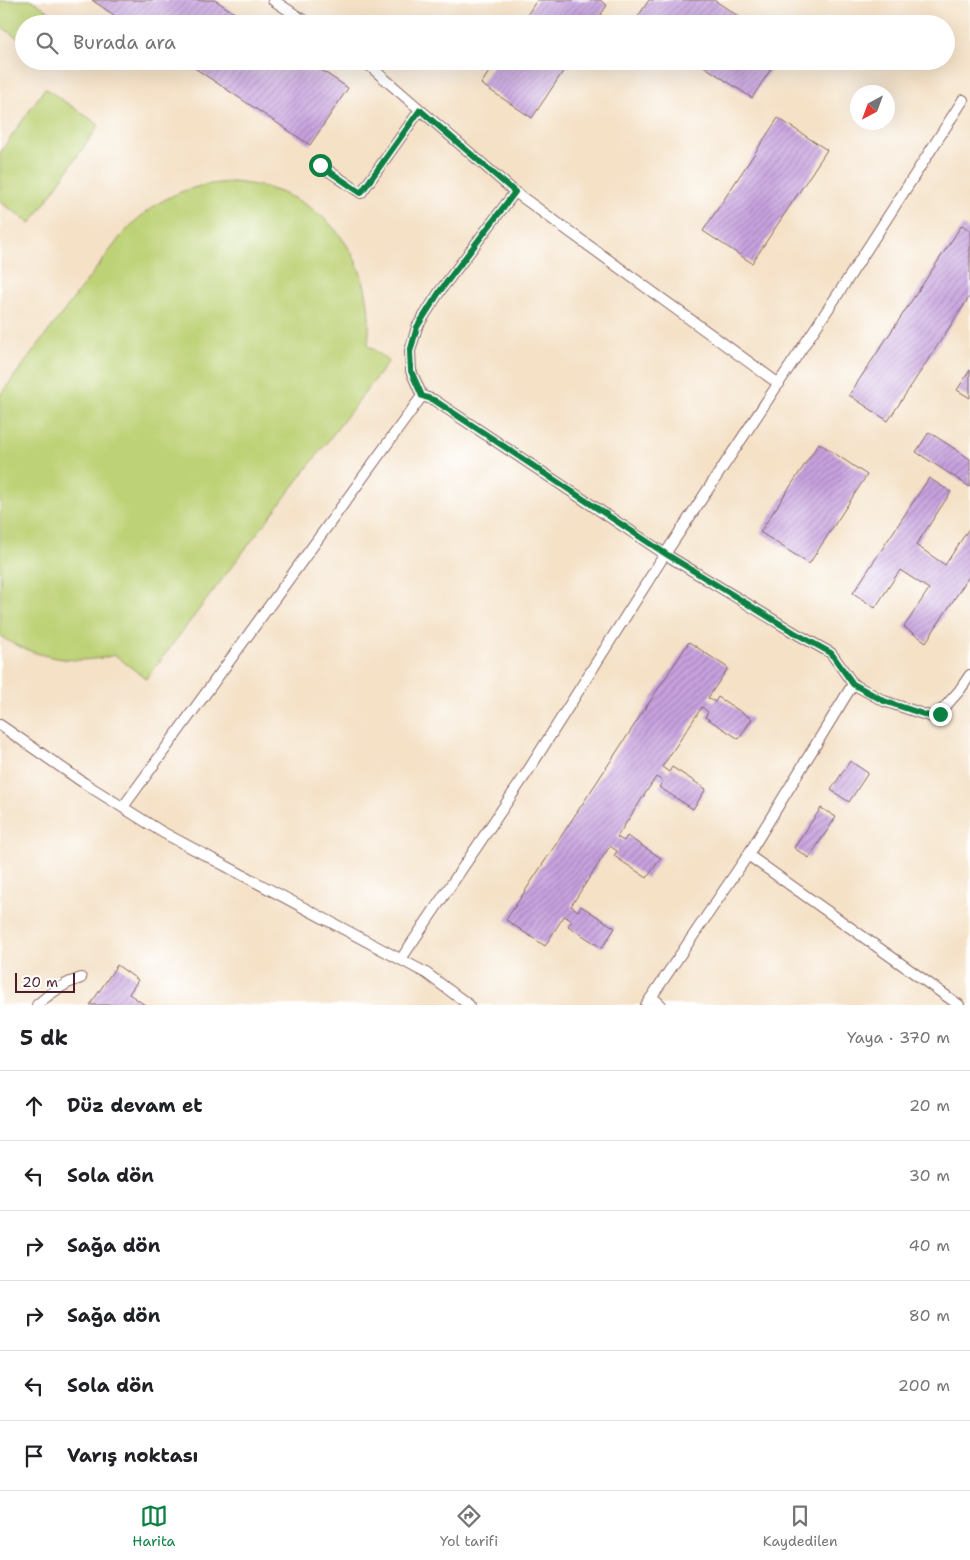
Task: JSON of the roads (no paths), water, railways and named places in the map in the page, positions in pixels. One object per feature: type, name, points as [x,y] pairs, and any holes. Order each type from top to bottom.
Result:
[{"type":"lane","points":[[273,0],[296,15]]},
{"type":"lane","points":[[374,70],[515,192],[779,384]]},
{"type":"lane","points":[[401,959],[526,774],[666,554],[842,288],[963,100]]},
{"type":"lane","points":[[320,165],[361,193],[420,110]]},
{"type":"lane","points":[[515,192],[440,291],[417,327],[410,352],[411,371],[422,396],[434,400],[666,554],[831,653],[853,684],[884,701],[935,718],[960,691],[970,675]]},
{"type":"lane","points":[[123,807],[422,396]]},
{"type":"lane","points":[[661,1005],[649,1001],[748,855],[853,684]]},
{"type":"lane","points":[[0,725],[84,783],[162,832],[426,973],[469,1005]]},
{"type":"lane","points":[[748,855],[959,1005]]},
{"type":"lane","points":[[37,1005],[68,982],[81,978]]}]
